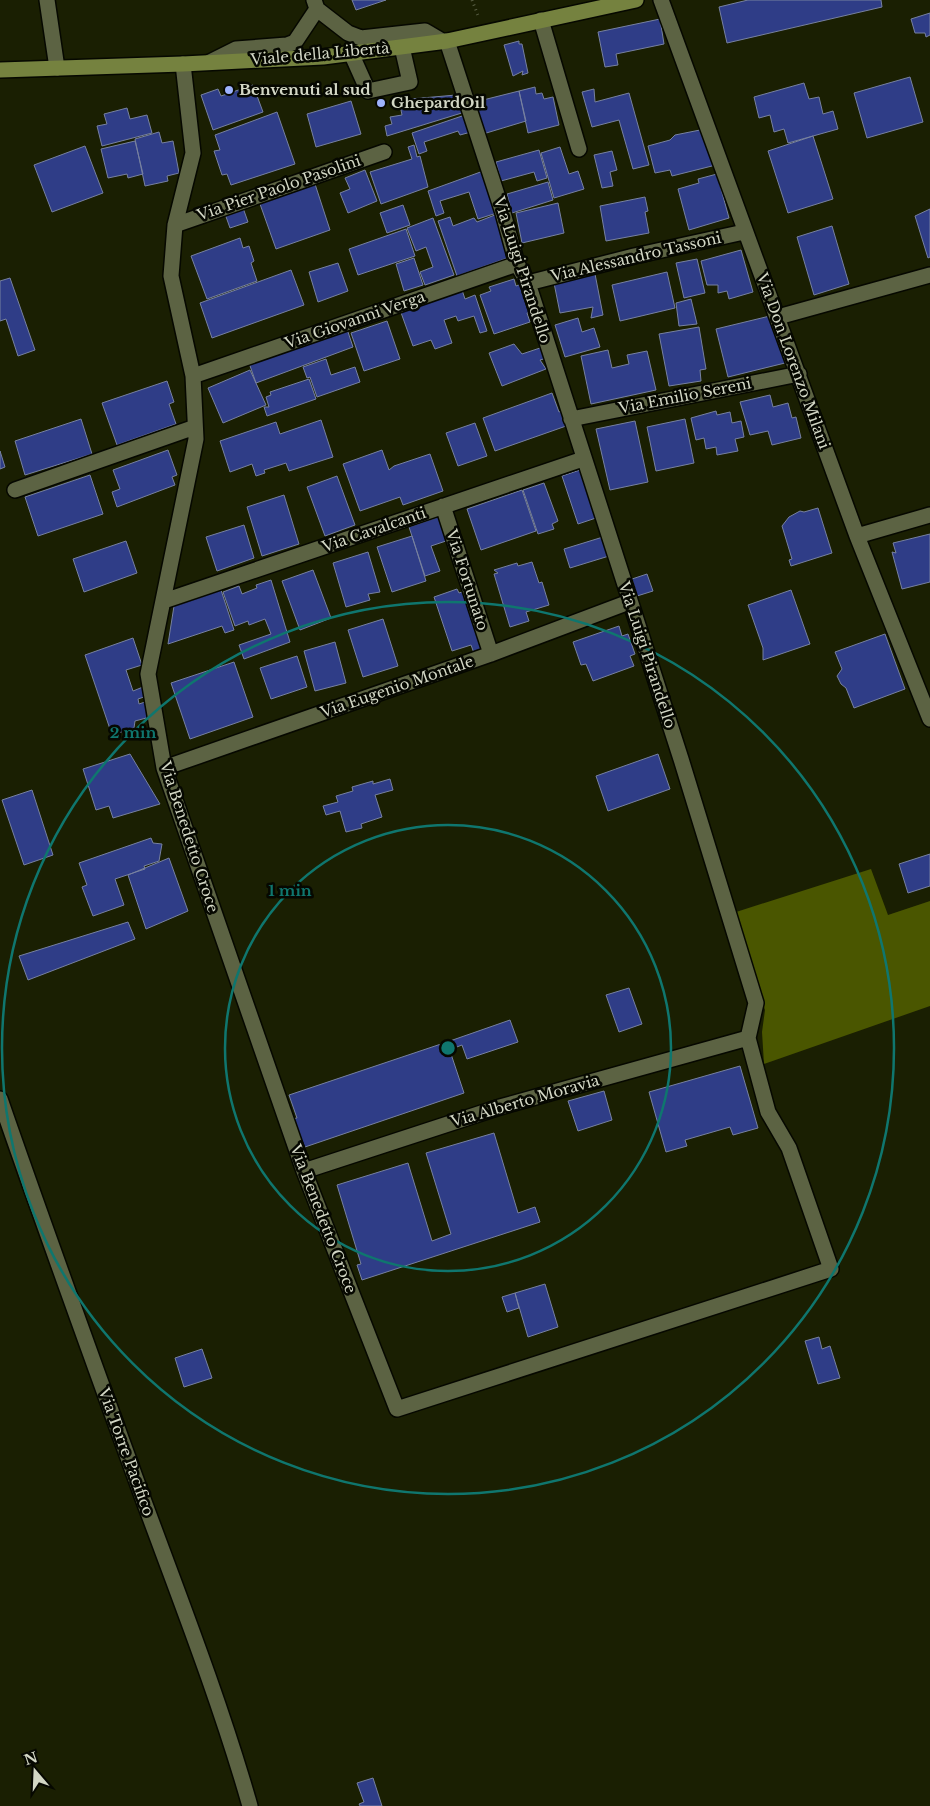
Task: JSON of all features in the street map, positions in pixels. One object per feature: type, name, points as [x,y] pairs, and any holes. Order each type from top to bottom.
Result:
[{"type":"main road","name":"Viale della Libertà","points":[[0,70],[183,64],[351,53],[445,41],[636,0]]},
{"type":"street","points":[[47,0],[56,68]]},
{"type":"street","name":"Via Don Lorenzo Milani","points":[[661,0],[744,232],[778,317],[858,536],[930,719]]},
{"type":"street","points":[[210,62],[236,49],[287,45],[295,42],[315,5],[348,33],[361,38],[425,32],[445,41]]},
{"type":"street","points":[[541,20],[579,149]]},
{"type":"street","name":"Via Luigi Pirandello","points":[[397,1409],[831,1269],[789,1148],[768,1112],[748,1038],[756,1003],[681,759],[528,283],[517,264],[503,213],[445,41]]},
{"type":"street","points":[[351,53],[368,91],[410,82],[402,47]]},
{"type":"street","name":"Via Benedetto Croce","points":[[183,64],[192,153],[175,225],[171,276],[193,376],[196,439],[148,674],[164,768],[304,1171],[397,1409]]},
{"type":"street","name":"Via Pier Paolo Pasolini","points":[[175,225],[384,152]]},
{"type":"street","name":"Via Alessandro Tassoni","points":[[528,283],[634,256],[744,232]]},
{"type":"street","name":"Via Giovanni Verga","points":[[193,376],[517,264]]},
{"type":"street","points":[[778,317],[930,275]]},
{"type":"street","name":"Via Emilio Sereni","points":[[571,419],[799,374]]},
{"type":"street","points":[[15,490],[195,427]]},
{"type":"street","name":"Via Cavalcanti","points":[[164,601],[583,459]]},
{"type":"street","name":"Via Fortunato","points":[[443,506],[491,654]]},
{"type":"street","points":[[858,536],[930,515]]},
{"type":"street","name":"Via Eugenio Montale","points":[[164,768],[491,654],[629,602]]},
{"type":"street","name":"Via Alberto Moravia","points":[[304,1171],[500,1106],[748,1038]]},
{"type":"street","name":"Via Torre Pacifico","points":[[0,1098],[81,1331],[198,1645],[235,1754],[250,1806]]},
{"type":"path","points":[[478,0],[472,1],[480,21]]},
{"type":"green space","points":[[871,869],[888,915],[930,901],[930,1006],[764,1064],[762,1032],[765,1010],[733,913]]},
{"type":"building","points":[[352,0],[386,0],[356,10]]},
{"type":"building","points":[[748,0],[881,0],[882,7],[727,43],[719,7]]},
{"type":"building","points":[[930,13],[930,35],[926,37],[925,33],[915,33],[911,19]]},
{"type":"building","points":[[660,19],[664,44],[616,54],[618,65],[605,67],[598,32]]},
{"type":"building","points":[[519,41],[519,44],[522,44],[528,73],[522,75],[523,71],[513,76],[504,45]]},
{"type":"building","points":[[910,77],[923,122],[867,138],[854,93]]},
{"type":"building","points":[[804,83],[809,99],[819,97],[823,114],[833,111],[838,129],[788,143],[784,129],[774,132],[770,115],[759,118],[754,97]]},
{"type":"building","points":[[253,85],[263,112],[213,130],[201,95],[218,89],[221,96]]},
{"type":"building","points":[[535,87],[536,94],[542,93],[544,99],[553,97],[559,125],[528,133],[519,91]]},
{"type":"building","points":[[594,89],[595,102],[629,93],[649,165],[633,169],[619,120],[592,127],[582,92]]},
{"type":"building","points":[[519,91],[526,121],[483,134],[475,102]]},
{"type":"building","points":[[456,95],[465,112],[387,136],[385,126],[392,124],[390,117],[402,115],[399,100]]},
{"type":"building","points":[[351,101],[361,134],[316,147],[307,114]]},
{"type":"building","points":[[127,108],[130,119],[147,115],[152,133],[102,146],[97,126],[107,124],[104,114]]},
{"type":"building","points":[[277,112],[295,164],[231,185],[227,174],[222,175],[214,151],[220,150],[215,135]]},
{"type":"building","points":[[465,115],[471,132],[460,135],[458,131],[424,142],[427,151],[419,154],[412,133]]},
{"type":"building","points":[[705,129],[716,165],[672,176],[670,170],[655,173],[648,146],[670,140],[675,135]]},
{"type":"building","points":[[159,132],[162,143],[173,141],[179,173],[167,176],[168,181],[145,186],[135,139]]},
{"type":"building","points":[[813,136],[833,199],[788,213],[768,151]]},
{"type":"building","points":[[135,141],[143,174],[128,178],[127,174],[108,178],[101,149]]},
{"type":"building","points":[[414,145],[417,157],[420,156],[428,187],[381,204],[370,172],[412,159],[408,147]]},
{"type":"building","points":[[85,146],[103,193],[52,212],[34,165]]},
{"type":"building","points":[[560,147],[569,174],[578,171],[584,189],[554,198],[541,153]]},
{"type":"building","points":[[539,150],[547,178],[537,181],[534,172],[501,181],[496,162]]},
{"type":"building","points":[[612,151],[617,170],[610,172],[613,186],[602,188],[594,155]]},
{"type":"building","points":[[365,170],[377,201],[348,213],[340,193],[350,189],[345,178]]},
{"type":"building","points":[[486,170],[500,212],[478,219],[469,192],[440,201],[444,213],[436,216],[428,191]]},
{"type":"building","points":[[717,174],[729,218],[689,230],[678,189],[699,183],[698,179]]},
{"type":"building","points":[[548,182],[553,200],[512,213],[507,194]]},
{"type":"building","points":[[315,184],[330,230],[276,249],[260,204]]},
{"type":"building","points":[[645,197],[648,211],[645,212],[649,233],[606,241],[600,206]]},
{"type":"building","points":[[558,203],[564,233],[522,243],[516,213]]},
{"type":"building","points":[[242,205],[248,222],[230,228],[224,211]]},
{"type":"building","points":[[403,205],[410,225],[387,233],[380,213]]},
{"type":"building","points":[[930,209],[930,257],[928,258],[915,216]]},
{"type":"building","points":[[500,213],[513,256],[457,276],[438,221],[450,217],[453,226],[474,218],[477,222]]},
{"type":"building","points":[[433,218],[454,275],[425,285],[420,272],[433,267],[426,247],[416,251],[407,228]]},
{"type":"building","points":[[832,226],[849,284],[814,295],[797,237]]},
{"type":"building","points":[[406,229],[415,256],[358,275],[349,249]]},
{"type":"building","points":[[240,238],[243,248],[249,246],[254,261],[251,263],[257,281],[207,299],[191,256]]},
{"type":"building","points":[[741,250],[753,292],[729,299],[727,291],[718,293],[718,285],[707,285],[701,261]]},
{"type":"building","points":[[414,258],[423,285],[404,291],[396,264]]},
{"type":"building","points":[[697,259],[705,293],[684,298],[676,263]]},
{"type":"building","points":[[338,263],[348,291],[318,302],[309,272]]},
{"type":"building","points":[[291,270],[304,305],[212,338],[200,303]]},
{"type":"building","points":[[667,272],[675,308],[620,321],[612,285]]},
{"type":"building","points":[[595,274],[603,315],[591,318],[593,307],[560,313],[554,283]]},
{"type":"building","points":[[10,278],[35,350],[18,356],[6,319],[0,321],[0,281]]},
{"type":"building","points":[[514,279],[516,286],[521,284],[530,312],[527,313],[530,322],[494,334],[480,295],[491,291],[489,287]]},
{"type":"building","points":[[461,287],[465,299],[475,295],[487,331],[480,333],[474,316],[458,321],[456,316],[444,320],[452,343],[435,349],[431,340],[413,346],[399,307]]},
{"type":"building","points":[[691,299],[697,324],[679,326],[676,303]]},
{"type":"building","points":[[774,315],[785,363],[728,377],[716,329]]},
{"type":"building","points":[[578,318],[582,332],[594,328],[600,347],[565,357],[555,325]]},
{"type":"building","points":[[387,321],[400,359],[364,371],[351,333]]},
{"type":"building","points":[[346,326],[353,347],[256,383],[248,360]]},
{"type":"building","points":[[699,327],[706,369],[700,370],[701,381],[669,386],[659,334]]},
{"type":"building","points":[[514,344],[522,354],[543,347],[547,358],[540,360],[546,369],[502,386],[489,353]]},
{"type":"building","points":[[608,350],[612,368],[629,364],[627,355],[647,351],[656,390],[591,404],[581,356]]},
{"type":"building","points":[[326,359],[331,375],[355,367],[360,382],[317,397],[310,377],[307,378],[303,367]]},
{"type":"building","points":[[250,370],[266,405],[223,423],[208,388]]},
{"type":"building","points":[[309,379],[316,399],[267,416],[264,407],[269,407],[266,397],[271,395],[270,392]]},
{"type":"building","points":[[167,381],[174,402],[169,404],[176,424],[117,445],[102,403]]},
{"type":"building","points":[[552,393],[559,412],[564,410],[569,425],[495,451],[483,418]]},
{"type":"building","points":[[770,395],[773,407],[788,403],[792,418],[796,417],[801,438],[772,445],[768,431],[750,435],[740,402]]},
{"type":"building","points":[[716,411],[717,415],[730,412],[732,423],[741,421],[744,437],[735,439],[738,451],[717,455],[716,447],[706,449],[704,438],[696,440],[691,418]]},
{"type":"building","points":[[81,419],[92,454],[25,475],[15,441]]},
{"type":"building","points":[[685,419],[694,463],[656,471],[647,427]]},
{"type":"building","points":[[321,420],[333,457],[289,471],[286,463],[264,470],[265,473],[256,476],[252,464],[230,472],[220,441],[276,422],[280,434]]},
{"type":"building","points":[[635,421],[648,482],[610,490],[596,429]]},
{"type":"building","points":[[475,423],[487,456],[458,466],[446,433]]},
{"type":"building","points":[[168,450],[177,475],[172,477],[175,485],[117,507],[112,492],[120,489],[113,470]]},
{"type":"building","points":[[382,450],[389,470],[394,466],[430,454],[443,491],[403,505],[400,497],[360,511],[343,464]]},
{"type":"building","points":[[0,451],[5,467],[0,469]]},
{"type":"building","points":[[583,469],[599,517],[578,524],[562,476]]},
{"type":"building","points":[[90,475],[103,514],[38,536],[25,497]]},
{"type":"building","points":[[337,476],[355,525],[325,536],[307,487]]},
{"type":"building","points":[[544,483],[558,521],[552,524],[554,529],[538,534],[523,490]]},
{"type":"building","points":[[522,490],[536,531],[481,550],[467,509]]},
{"type":"building","points":[[284,495],[299,544],[262,556],[247,507]]},
{"type":"building","points":[[818,508],[832,553],[791,566],[789,560],[792,559],[782,526],[789,517],[800,511],[804,512]]},
{"type":"building","points":[[441,516],[449,540],[431,546],[440,571],[425,576],[409,527]]},
{"type":"building","points":[[244,525],[254,558],[217,571],[206,537]]},
{"type":"building","points":[[930,534],[930,582],[902,589],[892,552],[896,553],[893,543]]},
{"type":"building","points":[[412,536],[426,581],[392,592],[377,547]]},
{"type":"building","points":[[603,537],[609,556],[570,568],[564,549]]},
{"type":"building","points":[[126,541],[137,573],[84,592],[73,559]]},
{"type":"building","points":[[368,552],[380,592],[368,594],[370,600],[346,607],[333,563]]},
{"type":"building","points":[[532,562],[539,583],[542,582],[549,605],[526,612],[529,621],[510,627],[494,574],[498,573],[494,570],[517,563],[518,566]]},
{"type":"building","points":[[313,570],[331,618],[300,630],[282,581]]},
{"type":"building","points":[[647,574],[653,591],[637,596],[632,579]]},
{"type":"building","points":[[271,580],[290,642],[244,659],[239,645],[271,634],[265,619],[249,625],[248,621],[235,626],[223,592],[239,586],[242,594],[257,588],[256,585]]},
{"type":"building","points":[[457,589],[459,593],[468,590],[488,648],[474,653],[471,645],[452,651],[434,597]]},
{"type":"building","points":[[221,590],[234,630],[225,633],[222,626],[168,644],[174,606]]},
{"type":"building","points":[[791,590],[810,644],[763,660],[763,648],[748,605]]},
{"type":"building","points":[[383,619],[398,666],[363,677],[348,630]]},
{"type":"building","points":[[619,626],[622,636],[628,634],[635,654],[630,656],[634,666],[593,681],[586,664],[581,665],[573,642]]},
{"type":"building","points":[[885,634],[905,689],[854,708],[846,688],[841,684],[837,676],[842,669],[835,652]]},
{"type":"building","points":[[133,638],[142,665],[126,670],[133,691],[143,687],[147,696],[138,699],[139,704],[145,702],[150,717],[135,721],[134,728],[112,735],[85,655]]},
{"type":"building","points":[[335,642],[346,683],[315,691],[304,651]]},
{"type":"building","points":[[297,656],[307,687],[271,699],[260,668]]},
{"type":"building","points":[[234,662],[253,717],[190,739],[171,683]]},
{"type":"building","points":[[130,754],[160,804],[113,818],[109,806],[96,810],[83,769]]},
{"type":"building","points":[[658,754],[670,789],[608,811],[596,776]]},
{"type":"building","points":[[390,779],[393,790],[375,795],[382,817],[361,824],[362,828],[346,832],[340,811],[326,815],[323,806],[338,802],[336,796],[353,791],[352,787],[373,781],[373,784]]},
{"type":"building","points":[[32,790],[53,855],[24,865],[2,800]]},
{"type":"building","points":[[151,838],[153,843],[162,844],[159,861],[144,866],[145,869],[115,879],[124,905],[93,916],[82,887],[87,885],[79,863]]},
{"type":"building","points":[[930,854],[930,886],[908,893],[899,864]]},
{"type":"building","points":[[169,858],[188,911],[146,929],[128,875]]},
{"type":"building","points":[[128,922],[135,939],[28,980],[19,956]]},
{"type":"building","points":[[629,988],[642,1024],[619,1032],[606,995]]},
{"type":"building","points":[[510,1020],[518,1042],[467,1059],[462,1045],[449,1050],[447,1042]]},
{"type":"building","points":[[447,1042],[464,1093],[302,1148],[292,1119],[297,1118],[289,1095]]},
{"type":"building","points":[[740,1066],[758,1128],[733,1135],[730,1127],[685,1140],[687,1146],[666,1152],[649,1092]]},
{"type":"building","points":[[604,1091],[612,1120],[578,1131],[568,1101]]},
{"type":"building","points":[[494,1133],[518,1213],[535,1207],[540,1222],[362,1280],[357,1265],[361,1264],[337,1185],[408,1163],[432,1241],[451,1234],[426,1153]]},
{"type":"building","points":[[545,1284],[558,1327],[528,1337],[515,1293]]},
{"type":"building","points":[[515,1293],[519,1308],[507,1312],[502,1297]]},
{"type":"building","points":[[819,1337],[822,1349],[830,1346],[840,1378],[818,1384],[805,1341]]},
{"type":"building","points":[[202,1349],[212,1378],[184,1387],[175,1358]]},
{"type":"building","points":[[373,1778],[382,1806],[360,1806],[359,1804],[364,1802],[357,1783]]},
{"type":"place","name":"Benvenuti al sud","points":[[229,90]]},
{"type":"place","name":"GhepardOil","points":[[381,103]]}]
